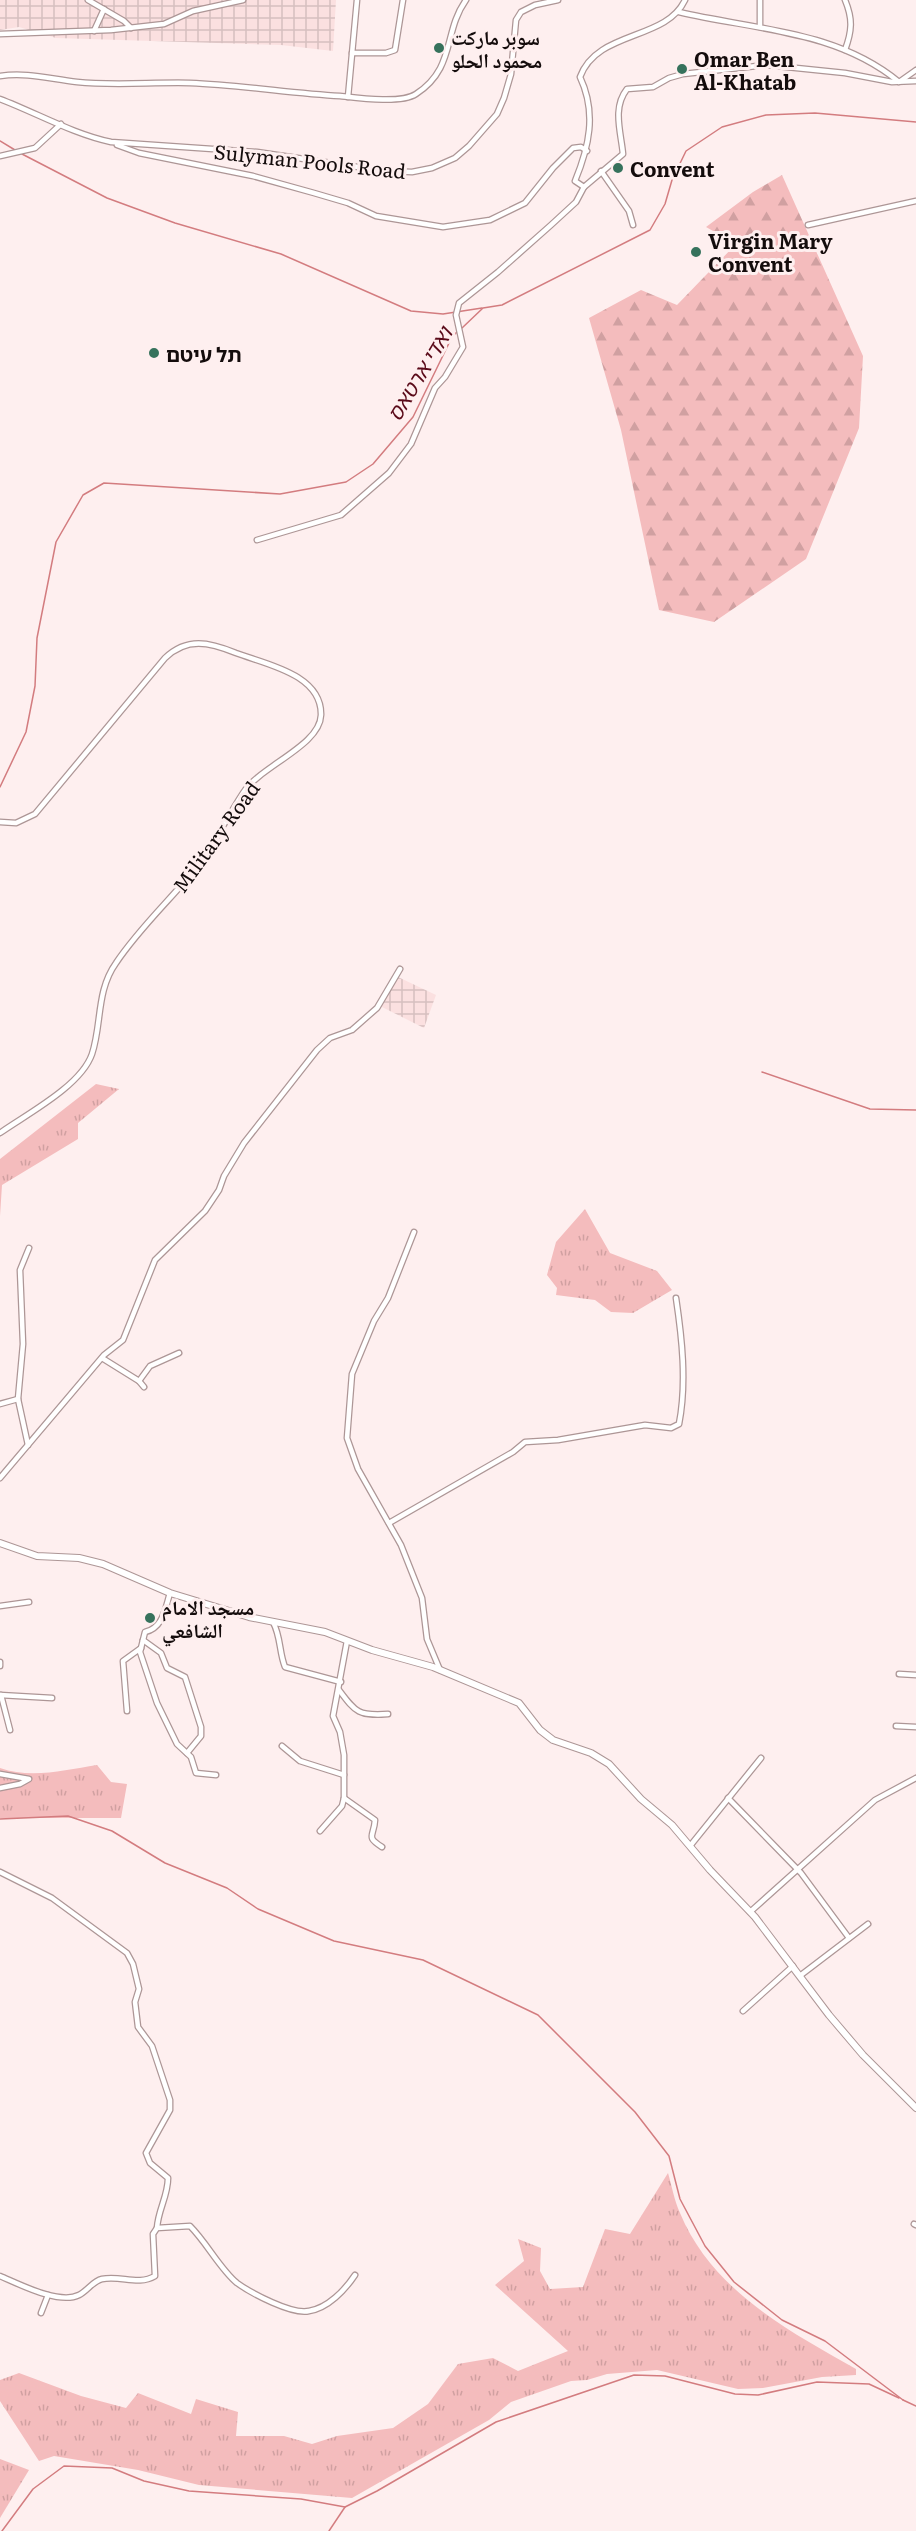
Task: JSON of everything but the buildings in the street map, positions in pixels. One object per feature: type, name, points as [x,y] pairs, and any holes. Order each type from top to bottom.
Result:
[{"type":"street","points":[[88,0],[124,21],[131,28]]},
{"type":"street","points":[[0,34],[94,31],[164,24],[193,11],[243,0]]},
{"type":"street","points":[[348,97],[357,0]]},
{"type":"street","points":[[352,52],[386,53],[395,50],[403,0]]},
{"type":"street","points":[[0,76],[17,74],[77,82],[164,82],[264,87],[348,97],[405,99],[417,94],[430,83],[444,64],[454,22],[466,0]]},
{"type":"street","name":"Sulyman Pools Road","points":[[0,99],[94,138],[111,142],[257,152],[385,171],[412,172],[432,168],[455,158],[469,146],[497,114],[511,74],[516,20],[521,12],[535,5],[558,0]]},
{"type":"street","points":[[584,187],[575,181],[587,151],[589,114],[585,88],[580,77],[584,66],[598,52],[668,21],[679,12],[685,0]]},
{"type":"street","points":[[760,0],[760,27]]},
{"type":"street","points":[[845,0],[852,20],[851,33],[845,50]]},
{"type":"street","points":[[94,31],[104,9]]},
{"type":"street","points":[[679,12],[824,40],[872,62],[899,82]]},
{"type":"street","points":[[257,540],[340,515],[389,473],[411,444],[435,388],[446,377],[463,347],[456,315],[459,303],[551,225],[576,202],[584,187],[623,154],[619,123],[621,97],[627,89],[653,87],[669,78],[778,65],[899,82],[916,81]]},
{"type":"street","points":[[899,82],[916,70]]},
{"type":"street","points":[[0,156],[35,148],[61,124]]},
{"type":"street","points":[[111,142],[139,153],[242,174],[314,193],[348,203],[376,216],[443,227],[490,220],[525,203],[553,168],[573,148],[581,147],[587,151]]},
{"type":"street","points":[[601,171],[624,202],[633,225]]},
{"type":"street","points":[[808,225],[916,201]]},
{"type":"street","name":"Military Road","points":[[0,822],[16,823],[35,814],[165,658],[182,646],[207,643],[229,650],[297,677],[317,696],[321,717],[313,734],[250,783],[202,860],[114,965],[102,993],[92,1054],[80,1074],[70,1084],[0,1132]]},
{"type":"street","points":[[0,1478],[102,1358],[123,1340],[155,1260],[205,1211],[244,1143],[317,1050],[330,1038],[352,1030],[377,1008],[400,969]]},
{"type":"street","points":[[414,1232],[388,1298],[374,1321],[352,1374],[346,1438],[358,1469],[401,1545],[422,1598],[427,1639],[440,1670]]},
{"type":"street","points":[[28,1445],[18,1399],[23,1344],[20,1270],[29,1248]]},
{"type":"street","points":[[389,1523],[513,1452],[525,1442],[558,1440],[645,1425],[670,1428],[679,1424],[682,1393],[681,1331],[676,1298]]},
{"type":"street","points":[[139,1381],[150,1366],[179,1353]]},
{"type":"street","points":[[102,1358],[139,1381],[144,1387]]},
{"type":"street","points":[[0,1404],[18,1399]]},
{"type":"street","points":[[0,1543],[36,1556],[79,1558],[103,1564],[170,1593],[273,1622],[325,1632],[440,1670],[519,1703],[540,1730],[553,1740],[600,1758],[641,1799],[672,1825],[750,1912],[801,1975],[829,2015],[863,2055],[916,2108]]},
{"type":"street","points":[[170,1593],[160,1624],[153,1630],[145,1632],[141,1652],[158,1703],[177,1744],[191,1757],[196,1773],[216,1775]]},
{"type":"street","points":[[0,1606],[29,1602]]},
{"type":"street","points":[[273,1622],[279,1635],[281,1657],[285,1667],[341,1682]]},
{"type":"street","points":[[143,1640],[161,1653],[167,1668],[185,1677],[201,1727],[201,1736],[187,1753]]},
{"type":"street","points":[[320,1831],[342,1806],[344,1798],[340,1732],[333,1716],[347,1641]]},
{"type":"street","points":[[127,1711],[123,1661],[141,1648]]},
{"type":"street","points":[[899,1674],[916,1674]]},
{"type":"street","points":[[339,1690],[356,1711],[367,1715],[388,1714]]},
{"type":"street","points":[[10,1730],[1,1695],[52,1698]]},
{"type":"street","points":[[896,1726],[916,1727]]},
{"type":"street","points":[[282,1746],[300,1761],[344,1774]]},
{"type":"street","points":[[690,1846],[761,1758]]},
{"type":"street","points":[[0,1774],[28,1779],[20,1784],[0,1788]]},
{"type":"street","points":[[750,1912],[875,1800],[916,1778]]},
{"type":"street","points":[[344,1798],[375,1821],[370,1834],[373,1841],[382,1847]]},
{"type":"street","points":[[728,1798],[798,1870],[849,1938]]},
{"type":"street","points":[[0,1872],[52,1898],[128,1953],[139,1989],[135,2002],[138,2027],[152,2046],[170,2100],[170,2110],[146,2153],[150,2163],[168,2178],[168,2189],[158,2213],[157,2228],[153,2234],[155,2276],[145,2282],[100,2279],[78,2296],[48,2295],[0,2276]]},
{"type":"street","points":[[801,1975],[868,1924]]},
{"type":"street","points":[[743,2011],[794,1966]]},
{"type":"street","points":[[157,2228],[190,2226],[236,2282],[263,2298],[296,2310],[308,2312],[321,2307],[345,2290],[355,2275]]},
{"type":"street","points":[[41,2313],[48,2295]]},
{"type":"shaded area","points":[[0,0],[336,0],[333,51],[281,45],[56,38],[19,27],[0,30]]},
{"type":"shaded area","points":[[398,977],[436,995],[424,1028],[378,1005]]},
{"type":"green space","points":[[782,175],[863,356],[859,428],[806,559],[714,622],[659,610],[621,430],[589,318],[641,290],[677,305],[736,244],[706,227],[753,192]]},
{"type":"green space","points":[[96,1084],[119,1089],[78,1123],[78,1139],[2,1185],[0,1216],[0,1159]]},
{"type":"green space","points":[[585,1209],[610,1253],[657,1271],[672,1290],[633,1313],[611,1312],[595,1300],[556,1295],[557,1288],[547,1275],[556,1242]]},
{"type":"green space","points":[[97,1765],[111,1782],[127,1784],[121,1818],[0,1818],[0,1768],[36,1773]]},
{"type":"green space","points":[[668,2173],[680,2213],[694,2240],[711,2264],[754,2305],[778,2323],[856,2369],[856,2375],[822,2377],[763,2388],[738,2389],[657,2370],[607,2374],[587,2380],[571,2381],[511,2402],[489,2420],[352,2498],[199,2485],[138,2470],[54,2456],[39,2461],[0,2401],[0,2380],[19,2373],[81,2396],[126,2408],[138,2393],[191,2414],[196,2399],[238,2412],[236,2436],[284,2436],[312,2444],[337,2436],[393,2428],[428,2404],[458,2364],[493,2358],[518,2371],[568,2351],[495,2285],[524,2261],[518,2239],[541,2248],[540,2271],[550,2289],[583,2287],[605,2229],[630,2234]]},
{"type":"green space","points":[[0,2459],[29,2470],[0,2518]]},
{"type":"waterway","name":"ואדי ארטאס","points":[[462,328],[483,308],[502,305],[650,230],[665,204],[672,180],[686,151],[722,127],[766,115],[815,113],[916,122]]},
{"type":"waterway","points":[[0,141],[15,150]]},
{"type":"waterway","points":[[22,154],[107,198],[175,223],[281,254],[411,311],[443,314],[482,308]]},
{"type":"waterway","name":"ואדי ארטאס","points":[[0,787],[26,732],[35,686],[37,638],[56,542],[83,495],[104,483],[280,494],[346,482],[373,464],[413,417],[452,337],[458,331]]},
{"type":"waterway","points":[[762,1072],[870,1109],[916,1110]]},
{"type":"waterway","points":[[0,1819],[68,1816],[112,1831],[165,1863],[227,1888],[258,1909],[334,1941],[423,1960],[538,2015],[635,2112],[669,2156],[680,2199],[705,2246],[734,2282],[782,2320],[825,2341],[903,2400]]},
{"type":"waterway","points":[[2,2531],[33,2489],[64,2466],[112,2468],[144,2481],[189,2491],[301,2499],[345,2507],[496,2422],[634,2375],[665,2376],[735,2394],[758,2395],[817,2382],[869,2384],[899,2398]]},
{"type":"waterway","points":[[903,2400],[916,2406]]},
{"type":"waterway","points":[[329,2531],[345,2507]]},
{"type":"place","name":"سوبر ماركت محمود الحلو","points":[[439,48]]},
{"type":"place","name":"Omar Ben Al-Khatab","points":[[682,69]]},
{"type":"place","name":"Convent","points":[[618,168]]},
{"type":"place","name":"Virgin Mary Convent","points":[[696,252]]},
{"type":"place","name":"תל עיטם","points":[[154,353]]},
{"type":"place","name":"مسجد الامام الشافعي","points":[[150,1618]]}]
